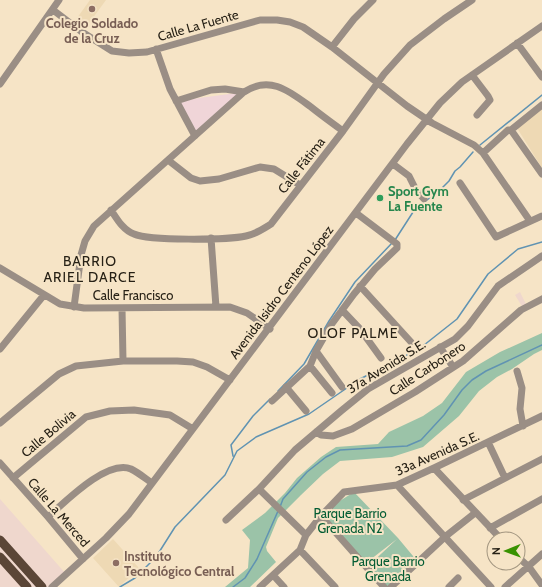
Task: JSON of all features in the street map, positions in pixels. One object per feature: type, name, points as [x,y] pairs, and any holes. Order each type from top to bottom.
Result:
[{"type":"main road","points":[[0,540],[42,587]]},
{"type":"main road","points":[[0,557],[24,585]]},
{"type":"street","points":[[0,84],[59,0]]},
{"type":"street","points":[[332,47],[354,19],[373,0]]},
{"type":"street","name":"Calle Fátima","points":[[111,210],[122,225],[132,234],[144,238],[211,238],[246,236],[258,232],[270,224],[343,131],[377,82],[410,45],[472,0]]},
{"type":"street","name":"Calle La Fuente","points":[[52,10],[82,32],[112,51],[129,53],[147,52],[260,20],[290,22],[303,27],[332,47],[407,106],[427,118],[432,123],[474,145],[483,153],[530,221]]},
{"type":"street","name":"Avenida Isidro Centeno López","points":[[52,587],[106,538],[129,514],[270,329],[427,118],[462,82],[542,26]]},
{"type":"street","points":[[517,43],[542,77]]},
{"type":"street","points":[[156,49],[170,88],[195,136]]},
{"type":"street","points":[[472,75],[490,100],[477,114]]},
{"type":"street","points":[[74,307],[81,255],[85,241],[94,226],[244,92],[262,85],[287,89],[343,131]]},
{"type":"street","points":[[176,101],[211,90],[225,89],[244,92]]},
{"type":"street","points":[[483,153],[508,130],[511,130],[542,105]]},
{"type":"street","points":[[511,130],[542,174]]},
{"type":"street","points":[[168,160],[191,178],[200,181],[219,179],[260,167],[274,169],[300,184]]},
{"type":"street","points":[[393,164],[409,176],[416,190],[424,199]]},
{"type":"street","points":[[460,183],[496,237],[542,216]]},
{"type":"street","points":[[272,401],[310,366],[316,351],[342,310],[360,286],[396,248],[394,242],[356,212]]},
{"type":"street","points":[[211,238],[216,307]]},
{"type":"street","name":"37a Avenida S.E.","points":[[226,520],[259,489],[295,450],[316,432],[368,389],[455,339],[468,326],[498,286],[542,256]]},
{"type":"street","name":"Calle Francisco","points":[[0,268],[60,304],[74,307],[122,308],[230,307],[247,313],[270,329]]},
{"type":"street","points":[[360,286],[411,342]]},
{"type":"street","points":[[0,349],[44,295]]},
{"type":"street","name":"Calle Carbonero","points":[[316,432],[321,435],[333,436],[352,429],[415,392],[453,367],[485,343],[494,333],[521,310],[542,299]]},
{"type":"street","points":[[122,308],[123,361]]},
{"type":"street","points":[[342,310],[360,329],[381,358]]},
{"type":"street","points":[[440,347],[453,367]]},
{"type":"street","points":[[316,351],[342,387]]},
{"type":"street","points":[[0,423],[59,374],[76,366],[123,361],[193,362],[207,366],[230,380]]},
{"type":"street","points":[[310,366],[332,393]]},
{"type":"street","points":[[517,371],[522,388],[520,409],[523,426]]},
{"type":"street","points":[[286,387],[306,411]]},
{"type":"street","name":"Calle Bolivia","points":[[13,478],[86,417],[110,411],[134,410],[170,415],[193,429]]},
{"type":"street","name":"33a Avenida S.E.","points":[[260,587],[300,550],[306,535],[321,516],[344,492],[397,484],[434,468],[542,416]]},
{"type":"street","points":[[488,442],[505,478]]},
{"type":"street","points":[[463,500],[542,459]]},
{"type":"street","name":"Calle La Merced","points":[[0,463],[83,559]]},
{"type":"street","points":[[434,468],[493,531]]},
{"type":"street","points":[[48,517],[94,478],[112,469],[130,469],[152,483]]},
{"type":"street","points":[[397,484],[491,587]]},
{"type":"street","points":[[259,489],[306,535]]},
{"type":"street","points":[[490,528],[542,499]]},
{"type":"street","points":[[391,587],[446,536],[475,513]]},
{"type":"street","points":[[321,516],[384,587]]},
{"type":"street","points":[[300,550],[335,587]]},
{"type":"street","points":[[505,587],[529,568],[542,554]]},
{"type":"street","points":[[526,565],[542,585]]},
{"type":"street","points":[[273,575],[284,587]]},
{"type":"street","points":[[449,587],[458,578]]},
{"type":"shaded area","name":"Colegio Soldado de la Cruz","points":[[90,0],[106,0],[87,26],[77,18]]},
{"type":"shaded area","points":[[244,92],[195,136],[177,101]]},
{"type":"shaded area","points":[[542,109],[542,168],[517,128]]},
{"type":"shaded area","points":[[520,292],[527,306],[523,308],[515,295]]},
{"type":"shaded area","points":[[0,499],[66,574],[52,587],[0,587]]},
{"type":"shaded area","name":"Instituto Tecnológico Central","points":[[113,539],[139,568],[119,587],[93,558]]},
{"type":"green space","points":[[542,333],[542,350],[497,377],[479,391],[459,416],[423,447],[392,457],[340,461],[323,474],[278,518],[266,547],[267,551],[276,562],[250,587],[225,587],[248,568],[250,540],[242,530],[265,513],[285,493],[297,478],[321,457],[336,447],[378,444],[389,432],[423,416],[442,403],[466,372],[500,352]]},
{"type":"green space","name":"Parque Barrio Grenada N2","points":[[354,492],[398,538],[418,562],[391,587],[384,587],[367,567],[397,539],[366,563],[313,514],[319,514]]},
{"type":"waterway","points":[[480,145],[542,95]]},
{"type":"waterway","points":[[395,240],[415,209],[439,191],[473,152]]},
{"type":"waterway","points":[[120,587],[135,578],[156,557],[175,527],[225,475],[237,451],[256,437],[309,414],[360,379],[419,349],[457,319],[488,274],[518,249],[542,242]]},
{"type":"waterway","points":[[278,391],[304,364],[329,321],[355,282],[392,243]]},
{"type":"waterway","points":[[280,507],[283,499],[307,472],[326,457],[340,450],[407,446],[421,440],[444,415],[462,390],[472,380],[486,371],[542,345]]},
{"type":"waterway","points":[[233,456],[231,445],[253,416],[270,399]]},
{"type":"waterway","points":[[233,587],[245,578],[257,559],[278,511]]},
{"type":"place","name":"Colegio Soldado de la Cruz","points":[[92,9]]},
{"type":"place","name":"Sport Gym La Fuente","points":[[380,198]]},
{"type":"place","name":"Instituto Tecnológico Central","points":[[116,563]]},
{"type":"district","name":"BARRIO ARIEL DARCE","points":[[90,270]]},
{"type":"district","name":"OLOF PALME","points":[[353,333]]},
{"type":"park label","name":"Parque Barrio Grenada","points":[[388,568]]}]
